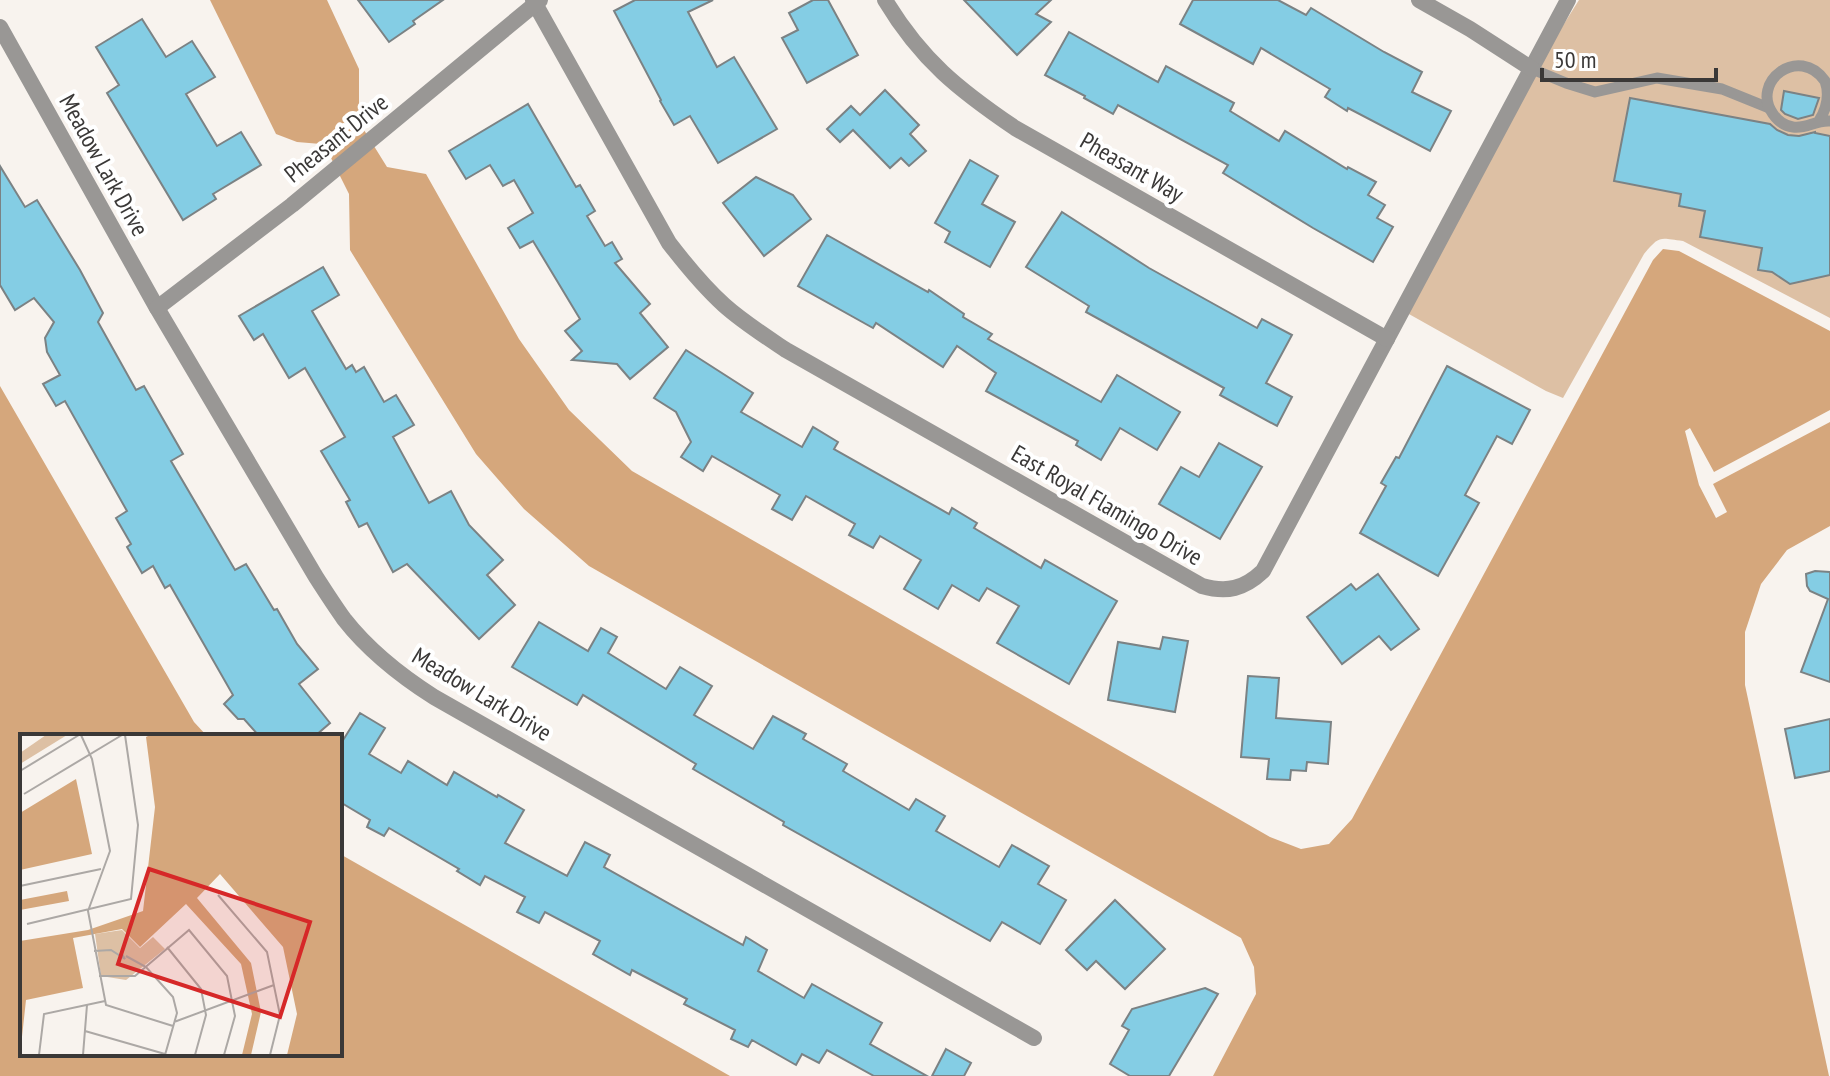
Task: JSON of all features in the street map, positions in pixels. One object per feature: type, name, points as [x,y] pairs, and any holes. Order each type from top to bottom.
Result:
[{"type":"street","name":"Pheasant Way","points":[[885,0],[917,47],[952,83],[1015,128],[1387,339]]},
{"type":"street","points":[[1419,0],[1532,69]]},
{"type":"street","name":"East Royal Flamingo Drive","points":[[536,1],[669,243],[692,273],[725,306],[786,350],[1202,586],[1218,591],[1233,590],[1251,582],[1263,571],[1568,0]]},
{"type":"street","name":"Pheasant Drive","points":[[157,308],[292,205],[536,1]]},
{"type":"street","name":"Meadow Lark Drive","points":[[0,27],[157,308],[316,577],[345,620],[373,650],[407,680],[448,705],[1034,1038]]},
{"type":"lane","points":[[1796,64],[1816,69],[1828,84],[1830,104],[1824,121],[1805,127],[1790,127],[1777,120],[1769,108],[1767,88],[1778,72],[1796,64]]},
{"type":"lane","points":[[1532,69],[1595,92],[1657,78],[1722,89],[1769,108]]},
{"type":"shaded area","points":[[210,0],[327,0],[359,69],[359,122],[387,167],[426,174],[519,339],[569,410],[632,471],[1270,837],[1301,849],[1329,844],[1352,819],[1653,260],[1663,249],[1679,251],[1830,331],[1830,526],[1787,550],[1761,584],[1745,632],[1745,685],[1829,1076],[1213,1076],[1256,994],[1254,967],[1241,938],[589,566],[524,509],[476,454],[350,250],[349,194],[326,148],[321,144],[297,142],[276,134]]},
{"type":"shaded area","points":[[1579,0],[1830,0],[1830,318],[1683,241],[1660,239],[1644,254],[1563,398],[1400,309],[1521,92]]},
{"type":"shaded area","points":[[0,386],[194,722],[205,734],[20,734],[20,1056],[342,1056],[342,855],[730,1076],[0,1076]]},
{"type":"pier","points":[[1830,410],[1830,422],[1713,484],[1727,512],[1716,518],[1699,485],[1685,431],[1690,428],[1714,472]]},
{"type":"building","points":[[358,0],[443,0],[389,42]]},
{"type":"building","points":[[635,0],[713,0],[688,12],[717,67],[734,57],[777,129],[718,163],[690,116],[674,125],[614,11]]},
{"type":"building","points":[[813,0],[828,0],[858,55],[807,83],[782,38],[798,30],[789,13]]},
{"type":"building","points":[[964,0],[1051,0],[1036,14],[1051,22],[1017,55]]},
{"type":"building","points":[[1193,0],[1278,0],[1306,15],[1311,8],[1422,72],[1412,92],[1451,111],[1430,151],[1348,108],[1347,111],[1325,97],[1330,89],[1261,48],[1253,64],[1180,24]]},
{"type":"building","points":[[142,19],[166,57],[192,41],[215,77],[186,94],[217,146],[241,132],[261,165],[213,194],[216,199],[183,220],[107,93],[119,85],[96,47]]},
{"type":"building","points":[[1069,32],[1158,82],[1166,66],[1234,103],[1230,111],[1279,141],[1285,131],[1347,169],[1376,182],[1368,195],[1385,205],[1377,218],[1393,227],[1373,262],[1223,173],[1228,165],[1118,105],[1113,114],[1045,75]]},
{"type":"building","points":[[885,90],[919,125],[910,134],[926,151],[909,166],[901,158],[890,168],[853,130],[840,142],[827,129],[851,106],[860,115]]},
{"type":"building","points":[[1784,91],[1819,98],[1813,115],[1798,119],[1785,114],[1781,110]]},
{"type":"building","points":[[1630,98],[1770,124],[1788,135],[1815,132],[1830,136],[1830,275],[1790,284],[1772,272],[1758,270],[1762,248],[1700,237],[1705,211],[1679,206],[1681,194],[1614,181]]},
{"type":"building","points":[[528,104],[576,187],[580,185],[595,211],[587,216],[605,246],[612,242],[622,259],[615,263],[650,304],[640,313],[668,347],[630,379],[617,364],[572,360],[582,351],[565,331],[580,319],[533,241],[520,248],[508,228],[533,213],[514,180],[503,186],[490,165],[466,179],[449,151]]},
{"type":"building","points":[[970,160],[998,176],[982,204],[1015,222],[990,267],[945,242],[950,232],[935,223]]},
{"type":"building","points":[[0,166],[25,207],[37,200],[80,270],[103,313],[98,322],[136,390],[144,386],[183,454],[171,461],[235,570],[246,564],[297,644],[318,669],[299,684],[330,723],[317,734],[257,734],[224,704],[233,695],[170,585],[165,588],[153,566],[142,573],[127,547],[131,544],[116,518],[127,511],[65,401],[56,406],[43,384],[60,375],[47,352],[45,338],[54,322],[34,298],[15,310],[0,285]]},
{"type":"building","points":[[756,177],[793,195],[811,219],[764,256],[723,203]]},
{"type":"building","points":[[1062,212],[1149,268],[1257,328],[1262,319],[1292,335],[1266,383],[1292,397],[1277,426],[1220,395],[1224,388],[1086,312],[1089,306],[1026,267]]},
{"type":"building","points":[[827,235],[929,290],[964,314],[963,317],[992,334],[988,339],[1101,402],[1117,375],[1180,412],[1157,450],[1120,428],[1101,460],[1076,445],[1078,441],[986,391],[996,373],[957,346],[943,367],[876,323],[873,328],[798,286]]},
{"type":"building","points":[[323,267],[339,295],[312,311],[346,369],[352,365],[356,372],[364,367],[384,402],[396,395],[414,425],[393,437],[429,503],[451,491],[469,525],[503,560],[487,575],[515,605],[479,639],[407,564],[393,572],[367,523],[359,527],[346,502],[350,500],[321,451],[345,437],[305,368],[289,378],[263,334],[254,340],[239,316]]},
{"type":"building","points":[[686,350],[753,393],[741,412],[802,447],[813,427],[838,442],[834,449],[949,514],[952,508],[977,523],[974,528],[1041,568],[1045,560],[1117,601],[1069,684],[997,643],[1019,606],[987,588],[979,601],[952,585],[938,609],[904,589],[921,560],[880,536],[873,548],[849,535],[855,524],[806,496],[792,520],[772,509],[780,495],[712,456],[703,471],[681,457],[691,442],[676,412],[654,398]]},
{"type":"building","points":[[1447,366],[1530,410],[1512,444],[1497,436],[1465,495],[1479,503],[1438,576],[1360,533],[1386,486],[1381,483],[1396,457],[1399,458]]},
{"type":"building","points":[[1219,443],[1262,467],[1220,539],[1159,504],[1181,467],[1199,477]]},
{"type":"building","points":[[1830,572],[1830,682],[1801,672],[1828,599],[1810,591],[1807,586],[1806,574]]},
{"type":"building","points":[[1378,574],[1419,629],[1391,650],[1379,636],[1342,664],[1307,617],[1351,584],[1356,590]]},
{"type":"building","points":[[539,622],[588,651],[601,628],[617,637],[608,653],[666,689],[680,667],[712,686],[694,715],[753,749],[773,716],[806,734],[803,739],[847,764],[843,771],[909,810],[916,799],[945,816],[936,831],[999,867],[1012,845],[1049,866],[1038,884],[1066,900],[1040,944],[1002,922],[990,941],[783,825],[784,822],[693,769],[696,764],[583,695],[577,705],[512,667]]},
{"type":"building","points":[[1163,637],[1188,641],[1175,712],[1108,700],[1118,642],[1160,649]]},
{"type":"building","points":[[1248,676],[1279,678],[1276,718],[1331,722],[1328,764],[1307,762],[1306,771],[1291,770],[1290,780],[1267,779],[1269,759],[1241,757]]},
{"type":"building","points":[[360,713],[385,728],[369,754],[401,773],[408,761],[447,785],[454,772],[524,810],[505,843],[567,876],[585,842],[610,855],[604,867],[743,945],[746,937],[767,950],[758,971],[804,998],[812,984],[882,1023],[870,1044],[927,1076],[874,1076],[827,1050],[819,1063],[802,1054],[796,1065],[752,1040],[748,1047],[731,1039],[735,1030],[684,1004],[687,999],[632,970],[630,975],[593,954],[600,941],[545,912],[539,923],[517,912],[525,897],[485,876],[480,885],[457,871],[459,869],[389,828],[384,836],[367,827],[370,820],[342,803],[342,742]]},
{"type":"building","points":[[1830,719],[1830,771],[1795,778],[1785,729]]},
{"type":"building","points":[[1115,900],[1165,949],[1125,989],[1096,961],[1087,970],[1066,950]]},
{"type":"building","points":[[1205,988],[1218,994],[1169,1076],[1130,1076],[1110,1064],[1129,1030],[1122,1026],[1132,1009]]},
{"type":"building","points":[[946,1049],[971,1063],[964,1076],[932,1076]]}]
